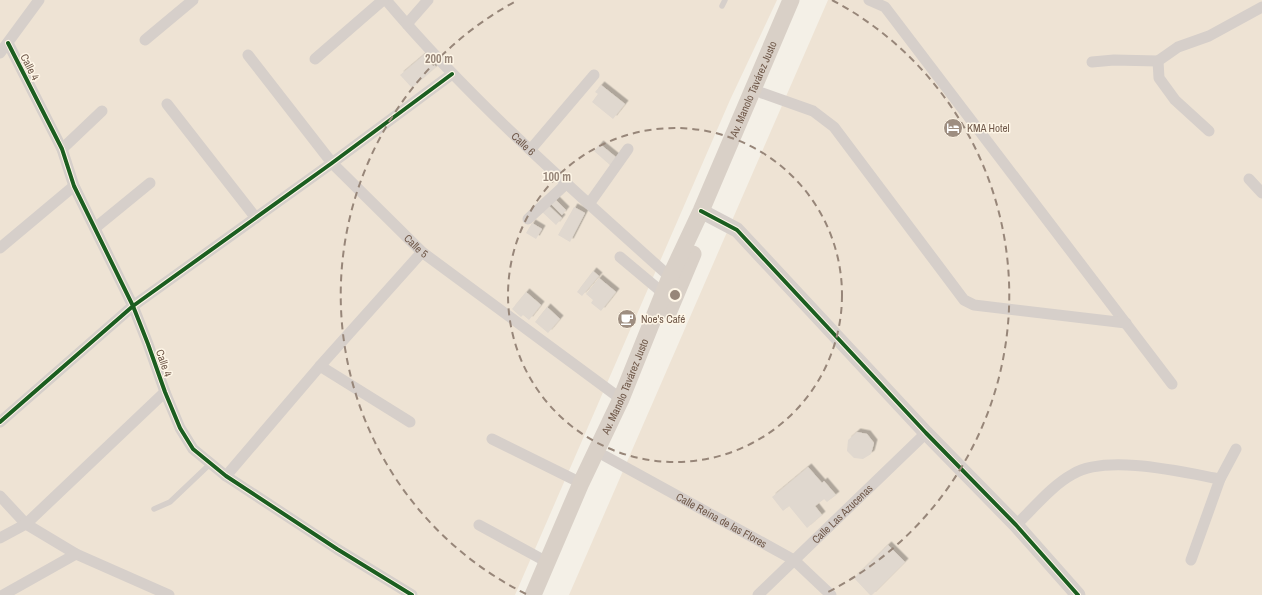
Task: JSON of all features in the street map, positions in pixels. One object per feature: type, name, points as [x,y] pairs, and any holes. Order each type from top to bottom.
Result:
[{"type":"main road","name":"Av. Manolo Tavárez Justo","points":[[545,595],[605,456],[706,213],[790,0]]},
{"type":"main road","name":"Av. Manolo Tavárez Justo","points":[[532,595],[581,483],[621,399],[670,277],[706,213],[762,93],[802,0]]},
{"type":"street","points":[[3,48],[40,0]]},
{"type":"street","points":[[145,40],[193,0]]},
{"type":"street","points":[[315,59],[383,0]]},
{"type":"street","name":"Calle 6","points":[[386,0],[452,74],[589,204],[670,277]]},
{"type":"street","points":[[407,24],[428,0]]},
{"type":"street","points":[[869,0],[885,7],[1172,384]]},
{"type":"street","points":[[1092,62],[1114,60],[1158,61],[1178,46],[1209,36],[1262,7]]},
{"type":"street","name":"Calle 4","points":[[3,48],[62,149],[74,186],[133,306],[148,344],[164,392],[180,428],[193,450],[226,476],[337,549],[412,595]]},
{"type":"street","name":"Calle 5","points":[[248,55],[332,163],[422,252],[621,399]]},
{"type":"street","points":[[1158,61],[1159,78],[1176,100],[1209,131]]},
{"type":"street","points":[[0,422],[133,306],[332,163],[452,74]]},
{"type":"street","points":[[531,149],[594,74]]},
{"type":"street","points":[[762,93],[812,110],[834,127],[964,300],[974,305],[1126,323]]},
{"type":"street","points":[[167,104],[256,218]]},
{"type":"street","points":[[62,149],[102,111]]},
{"type":"street","points":[[589,204],[628,149]]},
{"type":"street","points":[[1249,179],[1262,193]]},
{"type":"street","points":[[95,228],[150,183]]},
{"type":"street","points":[[528,218],[567,183]]},
{"type":"street","points":[[0,248],[74,186]]},
{"type":"street","points":[[706,213],[737,230],[926,433],[1016,525],[1078,595]]},
{"type":"street","points":[[226,476],[320,366],[422,252]]},
{"type":"street","points":[[620,257],[663,293]]},
{"type":"street","points":[[320,366],[410,422]]},
{"type":"street","points":[[0,538],[26,524],[164,392]]},
{"type":"street","name":"Calle Las Azucenas","points":[[758,595],[926,433]]},
{"type":"street","points":[[492,439],[581,483]]},
{"type":"street","points":[[1191,560],[1220,479],[1236,449]]},
{"type":"street","name":"Calle Reina de las Flores","points":[[605,456],[794,560],[831,595]]},
{"type":"street","points":[[1016,525],[1054,488],[1073,474],[1091,467],[1118,465],[1149,467],[1220,479]]},
{"type":"street","points":[[0,496],[26,524],[76,554],[169,595]]},
{"type":"street","points":[[479,525],[547,562]]},
{"type":"street","points":[[3,595],[76,554]]},
{"type":"lane","points":[[154,509],[170,502],[210,464]]},
{"type":"shaded area","points":[[0,0],[777,0],[730,100],[515,595],[0,595]]},
{"type":"shaded area","points":[[828,0],[1262,0],[1262,595],[569,595]]},
{"type":"building","points":[[425,54],[436,67],[412,88],[400,75]]},
{"type":"building","points":[[601,85],[625,104],[613,119],[592,102],[598,94],[595,92]]},
{"type":"building","points":[[600,144],[617,158],[611,166],[594,151]]},
{"type":"building","points":[[554,198],[566,210],[562,215],[550,203]]},
{"type":"building","points":[[547,204],[562,218],[556,225],[541,211]]},
{"type":"building","points":[[574,207],[585,213],[570,242],[558,235]]},
{"type":"building","points":[[532,223],[542,229],[536,239],[526,233]]},
{"type":"building","points":[[593,271],[599,276],[582,296],[577,292]]},
{"type":"building","points":[[599,278],[616,292],[601,311],[591,303],[593,300],[586,294]]},
{"type":"building","points":[[526,292],[541,305],[529,320],[523,315],[521,317],[512,309]]},
{"type":"building","points":[[547,307],[560,319],[548,333],[535,322]]},
{"type":"building","points":[[857,432],[867,434],[874,443],[871,454],[863,459],[854,458],[847,451],[848,440]]},
{"type":"building","points":[[808,467],[822,483],[824,481],[836,495],[827,502],[824,499],[815,506],[822,515],[807,528],[789,506],[783,511],[772,497]]},
{"type":"building","points":[[888,545],[905,562],[872,595],[870,595],[854,578]]},
{"type":"cycle path","points":[[8,43],[62,149],[74,186],[133,306],[180,428],[193,449],[226,476],[337,549],[412,595]]},
{"type":"cycle path","points":[[0,422],[133,306],[332,163],[452,74]]},
{"type":"cycle path","points":[[701,211],[737,230],[926,433],[1016,525],[1078,595]]},
{"type":"place","name":"KMA Hotel","points":[[953,128]]},
{"type":"place","name":"Noe's Café","points":[[627,319]]}]
